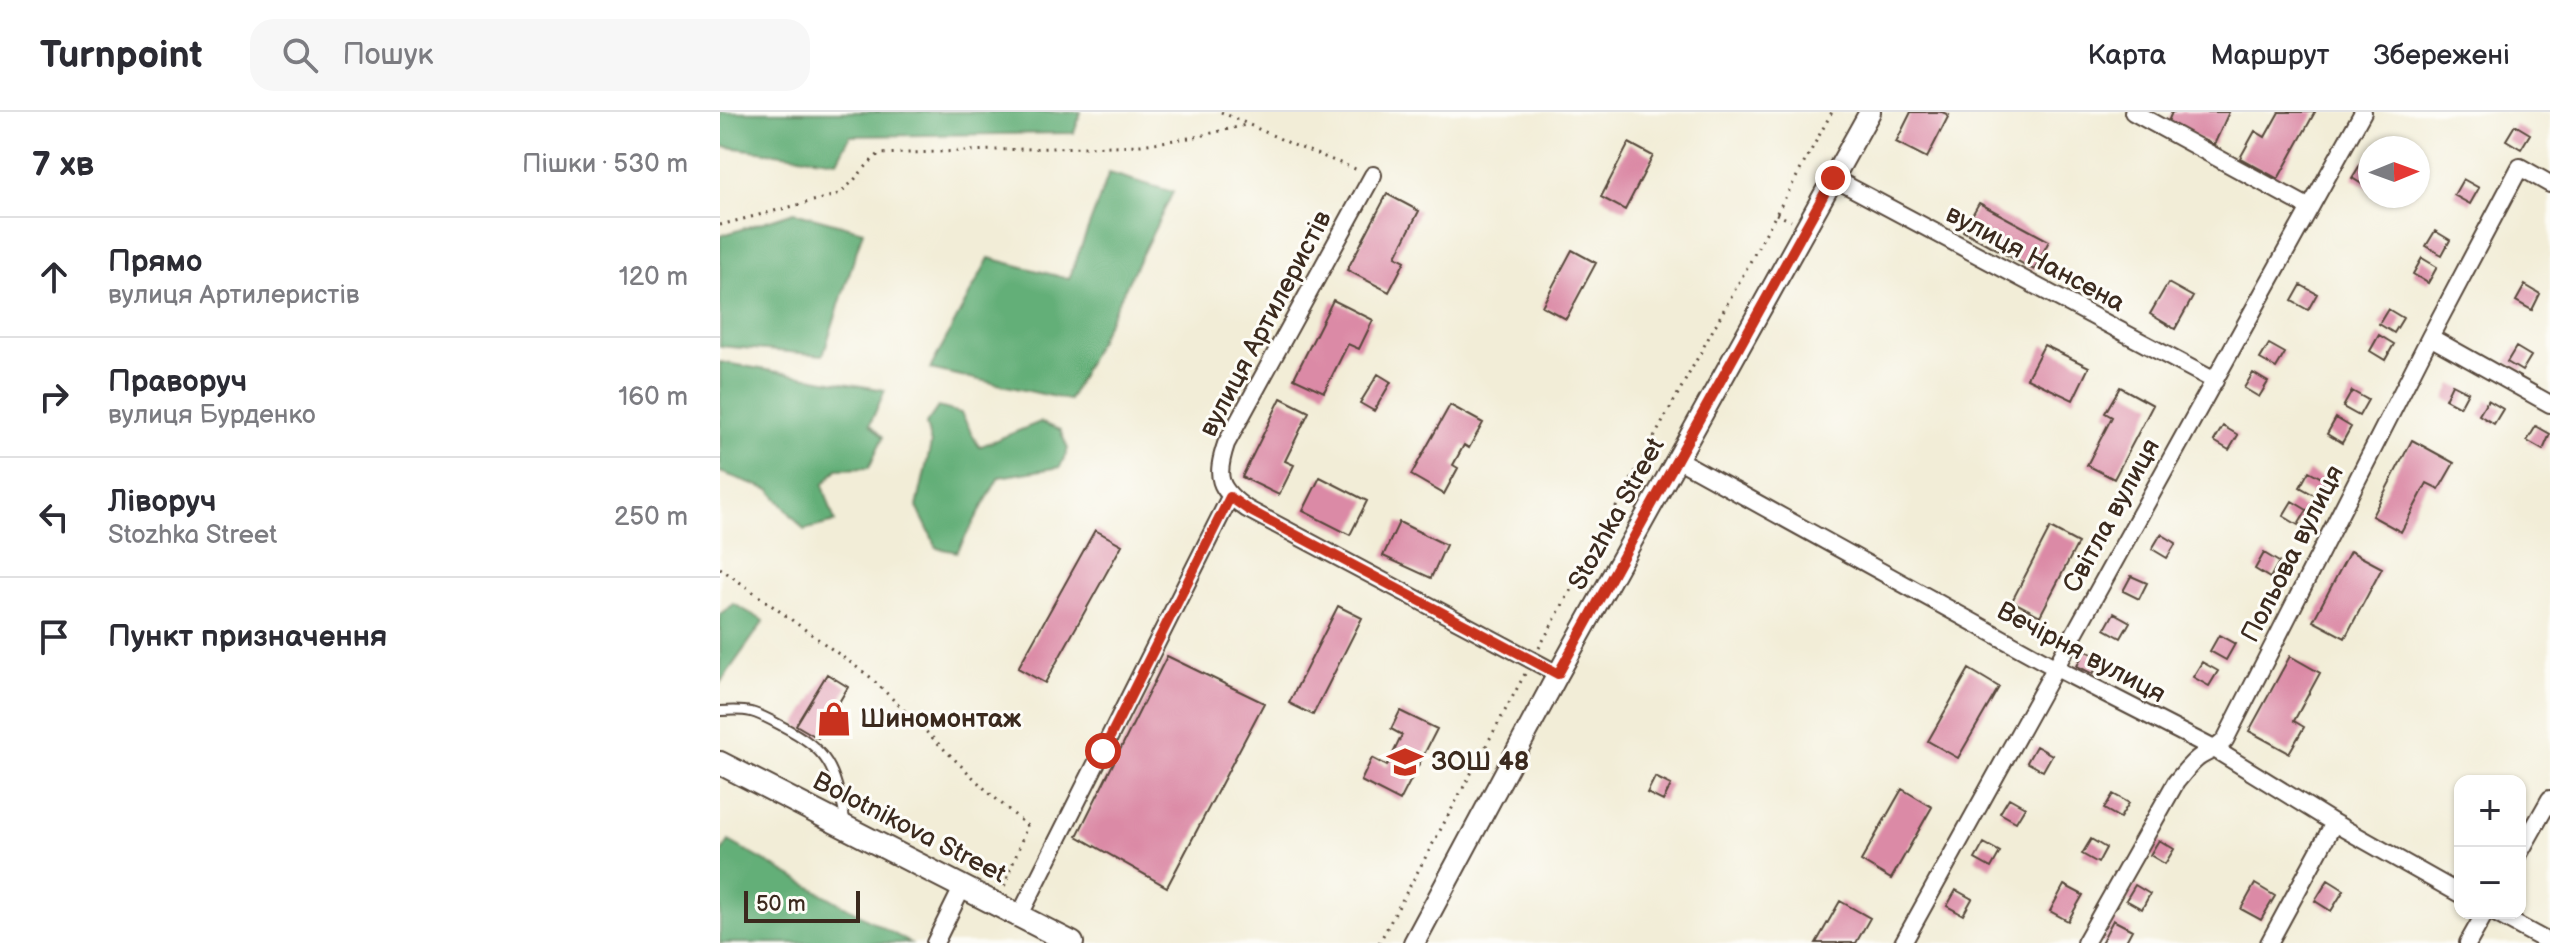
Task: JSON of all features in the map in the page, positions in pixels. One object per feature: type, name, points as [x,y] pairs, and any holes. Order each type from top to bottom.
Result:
[{"type":"main road","name":"Bolotnikova Street","points":[[720,763],[1072,943]]},
{"type":"street","name":"Stozhka Street","points":[[1414,943],[1558,674],[1870,112]]},
{"type":"street","points":[[2133,112],[2308,207]]},
{"type":"street","name":"Світла вулиця","points":[[1903,943],[2363,112]]},
{"type":"street","name":"Польова вулиця","points":[[2085,943],[2176,782],[2192,762],[2216,750],[2225,740],[2520,167],[2550,184]]},
{"type":"street","name":"вулиця Артилеристів","points":[[1230,497],[1220,482],[1220,463],[1226,444],[1373,175]]},
{"type":"street","name":"вулиця Нансена","points":[[1833,178],[2215,381]]},
{"type":"street","points":[[2430,337],[2550,404]]},
{"type":"street","name":"Вечірня вулиця","points":[[1677,459],[2056,668],[2216,750],[2334,823],[2454,891]]},
{"type":"street","points":[[1019,917],[1230,497],[1247,509],[1558,674]]},
{"type":"street","points":[[2523,847],[2550,799]]},
{"type":"street","points":[[2269,943],[2334,823]]},
{"type":"street","points":[[935,943],[962,888]]},
{"type":"street","points":[[2468,943],[2482,919]]},
{"type":"street","points":[[2506,919],[2550,943]]},
{"type":"lane","points":[[720,711],[752,710],[809,740],[823,754],[833,772],[847,828]]},
{"type":"path","points":[[1221,112],[1246,125],[1373,175]]},
{"type":"path","points":[[1379,943],[1832,112]]},
{"type":"path","points":[[720,225],[836,195],[851,185],[865,165],[879,154],[1141,145],[1246,125]]},
{"type":"path","points":[[720,568],[869,676],[1027,826],[998,906]]},
{"type":"green space","points":[[720,112],[1081,112],[1074,133],[850,136],[837,161],[720,146]]},
{"type":"green space","points":[[1109,173],[1173,192],[1069,400],[930,369],[989,258],[1069,279]]},
{"type":"green space","points":[[794,212],[863,231],[823,355],[720,346],[720,236]]},
{"type":"green space","points":[[720,362],[885,390],[870,424],[883,437],[869,468],[837,469],[823,485],[835,522],[804,530],[770,490],[720,472]]},
{"type":"green space","points":[[938,407],[961,413],[979,447],[1040,422],[1060,430],[1068,449],[1060,467],[999,477],[957,552],[937,548],[917,507],[931,444],[926,424]]},
{"type":"green space","points":[[734,604],[764,621],[720,683],[720,614]]},
{"type":"green space","points":[[729,841],[910,943],[720,943],[720,854]]},
{"type":"building","points":[[1911,112],[1942,112],[1949,115],[1927,158],[1896,142]]},
{"type":"building","points":[[2172,112],[2229,112],[2214,145],[2167,124]]},
{"type":"building","points":[[2279,112],[2315,112],[2278,179],[2240,158],[2255,131],[2265,137]]},
{"type":"building","points":[[2515,125],[2530,134],[2521,149],[2506,140]]},
{"type":"building","points":[[1629,143],[1653,156],[1625,210],[1601,197]]},
{"type":"building","points":[[2358,168],[2358,182],[2352,178]]},
{"type":"building","points":[[2463,179],[2479,188],[2470,204],[2454,195]]},
{"type":"building","points":[[1387,194],[1419,211],[1396,256],[1405,261],[1389,292],[1347,270]]},
{"type":"building","points":[[1979,203],[2049,241],[2034,270],[1963,231]]},
{"type":"building","points":[[2435,231],[2450,240],[2442,255],[2426,246]]},
{"type":"building","points":[[1572,250],[1596,263],[1566,319],[1542,306]]},
{"type":"building","points":[[2422,258],[2437,267],[2428,283],[2413,274]]},
{"type":"building","points":[[2168,283],[2193,297],[2175,329],[2150,314]]},
{"type":"building","points":[[2301,285],[2317,294],[2308,310],[2292,301]]},
{"type":"building","points":[[2525,285],[2540,294],[2532,310],[2516,301]]},
{"type":"building","points":[[1333,300],[1373,320],[1359,349],[1348,344],[1324,392],[1294,378]]},
{"type":"building","points":[[2388,309],[2403,318],[2394,333],[2379,324]]},
{"type":"building","points":[[2379,335],[2394,344],[2385,360],[2370,351]]},
{"type":"building","points":[[2269,344],[2285,353],[2276,368],[2260,359]]},
{"type":"building","points":[[2044,345],[2089,367],[2073,400],[2027,378]]},
{"type":"building","points":[[2516,347],[2531,356],[2522,371],[2507,362]]},
{"type":"building","points":[[2253,373],[2268,382],[2259,397],[2244,388]]},
{"type":"building","points":[[1378,374],[1391,382],[1374,411],[1360,403]]},
{"type":"building","points":[[2452,384],[2468,392],[2460,407],[2445,399]]},
{"type":"building","points":[[2120,387],[2153,405],[2114,479],[2087,465],[2112,417],[2105,413]]},
{"type":"building","points":[[2352,391],[2368,400],[2359,416],[2343,407]]},
{"type":"building","points":[[1281,398],[1309,412],[1285,461],[1294,465],[1279,495],[1242,477]]},
{"type":"building","points":[[2488,400],[2503,409],[2494,424],[2479,415]]},
{"type":"building","points":[[1450,405],[1483,423],[1469,448],[1464,445],[1453,465],[1458,468],[1444,494],[1411,475]]},
{"type":"building","points":[[2336,418],[2351,427],[2342,443],[2327,434]]},
{"type":"building","points":[[2223,426],[2238,435],[2229,450],[2214,441]]},
{"type":"building","points":[[2536,426],[2550,434],[2543,450],[2527,441]]},
{"type":"building","points":[[2412,440],[2454,463],[2439,489],[2427,483],[2401,532],[2372,516]]},
{"type":"building","points":[[2309,471],[2325,480],[2316,496],[2300,487]]},
{"type":"building","points":[[1320,477],[1367,501],[1350,535],[1303,511]]},
{"type":"building","points":[[2292,501],[2307,510],[2298,525],[2283,516]]},
{"type":"building","points":[[1399,522],[1446,545],[1431,578],[1383,556]]},
{"type":"building","points":[[2050,528],[2078,543],[2040,616],[2012,601]]},
{"type":"building","points":[[1095,530],[1122,545],[1045,683],[1018,668]]},
{"type":"building","points":[[2161,534],[2176,543],[2167,558],[2152,549]]},
{"type":"building","points":[[2350,551],[2382,568],[2345,638],[2313,621]]},
{"type":"building","points":[[2264,553],[2279,562],[2270,578],[2255,569]]},
{"type":"building","points":[[2131,576],[2147,583],[2139,599],[2123,591]]},
{"type":"building","points":[[1338,606],[1362,618],[1313,715],[1289,703]]},
{"type":"building","points":[[2114,613],[2130,622],[2121,638],[2105,629]]},
{"type":"building","points":[[2219,635],[2235,644],[2226,660],[2210,651]]},
{"type":"building","points":[[2085,650],[2101,658],[2093,674],[2077,666]]},
{"type":"building","points":[[1167,656],[1264,703],[1167,887],[1077,836]]},
{"type":"building","points":[[2290,656],[2320,673],[2294,721],[2304,727],[2289,753],[2249,731]]},
{"type":"building","points":[[2202,662],[2218,671],[2209,686],[2193,677]]},
{"type":"building","points":[[1969,669],[1999,687],[1958,758],[1928,741]]},
{"type":"building","points":[[827,674],[848,687],[818,738],[796,725]]},
{"type":"building","points":[[1400,711],[1437,729],[1400,801],[1361,781],[1372,758],[1387,766],[1402,735],[1391,729]]},
{"type":"building","points":[[2036,746],[2052,755],[2043,771],[2027,762]]},
{"type":"building","points":[[1655,777],[1671,785],[1663,801],[1647,793]]},
{"type":"building","points":[[1902,789],[1932,807],[1891,879],[1861,861]]},
{"type":"building","points":[[2113,794],[2129,803],[2120,818],[2104,809]]},
{"type":"building","points":[[2009,798],[2025,807],[2016,822],[2000,813]]},
{"type":"building","points":[[2091,839],[2106,848],[2098,863],[2082,854]]},
{"type":"building","points":[[2159,840],[2174,849],[2165,864],[2150,855]]},
{"type":"building","points":[[1984,843],[2000,852],[1991,868],[1975,859]]},
{"type":"building","points":[[2328,880],[2344,890],[2331,911],[2315,901]]},
{"type":"building","points":[[2255,884],[2275,896],[2261,920],[2241,909]]},
{"type":"building","points":[[2064,885],[2083,895],[2068,921],[2050,911]]},
{"type":"building","points":[[2135,885],[2150,894],[2142,909],[2126,900]]},
{"type":"building","points":[[1956,890],[1972,899],[1963,915],[1947,906]]},
{"type":"building","points":[[1840,901],[1870,918],[1856,943],[1816,943]]},
{"type":"building","points":[[2113,920],[2132,930],[2125,943],[2101,943]]},
{"type":"place","name":"Шиномонтаж","points":[[834,719]]},
{"type":"place","name":"ЗОШ 48","points":[[1405,762]]},
{"type":"route","points":[[1103,751],[1230,497],[1247,509],[1558,674],[1833,178]]}]
